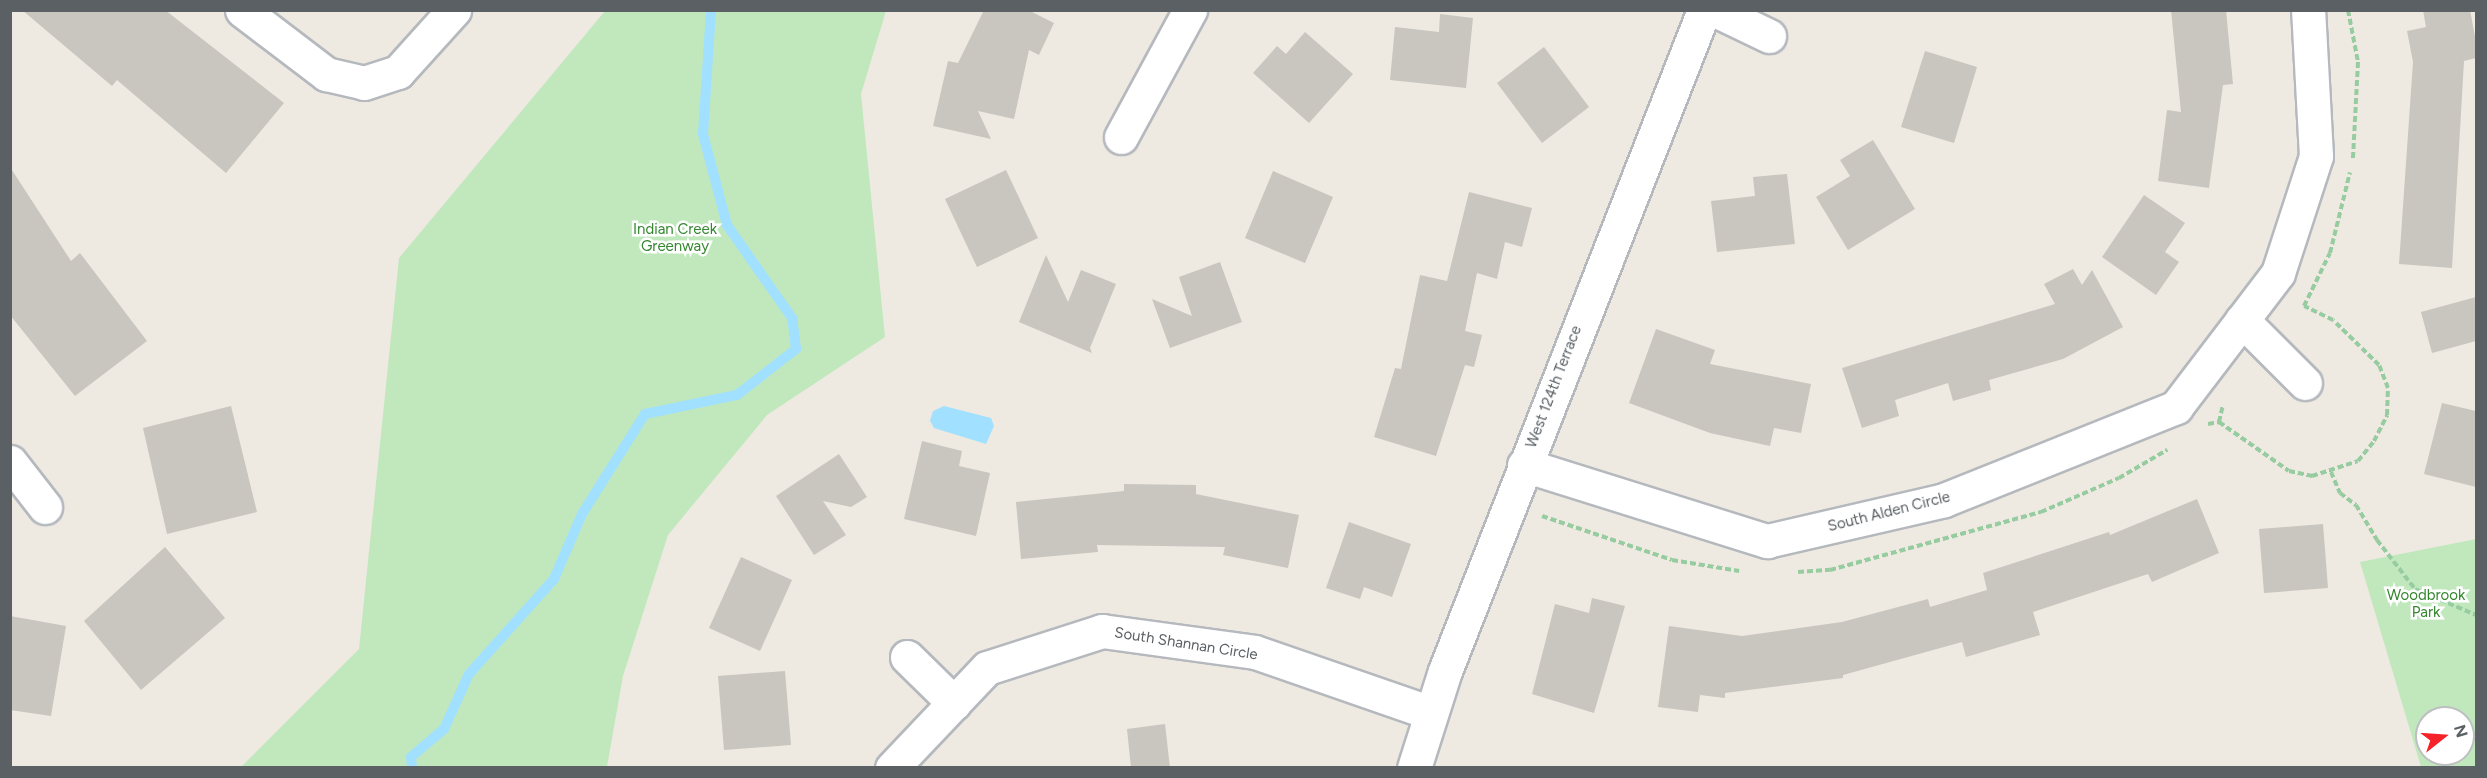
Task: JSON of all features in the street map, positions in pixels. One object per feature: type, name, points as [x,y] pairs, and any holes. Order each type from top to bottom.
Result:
[{"type":"street","points":[[242,10],[326,74],[364,83],[398,72],[454,10]]},
{"type":"street","points":[[1121,137],[1190,10]]},
{"type":"street","name":"West 124th Terrace","points":[[1414,768],[1431,712],[1524,465],[1704,10]]},
{"type":"street","points":[[1715,10],[1769,36]]},
{"type":"street","name":"South Alden Circle","points":[[1524,465],[1767,541],[1944,500],[2176,407],[2278,273],[2316,156],[2308,10]]},
{"type":"street","points":[[2242,320],[2306,383]]},
{"type":"street","points":[[10,462],[45,507]]},
{"type":"street","name":"South Shannan Circle","points":[[892,768],[987,668],[1102,630],[1255,652],[1431,712]]},
{"type":"street","points":[[907,657],[954,703]]},
{"type":"path","points":[[2331,472],[2340,493],[2356,505],[2377,540],[2415,589],[2476,615]]},
{"type":"green space","name":"Indian Creek Greenway","points":[[605,11],[886,11],[861,94],[885,337],[767,415],[668,535],[623,676],[607,767],[241,767],[359,649],[399,258]]},
{"type":"green space","name":"Woodbrook Park","points":[[2476,539],[2476,767],[2421,766],[2475,766],[2475,706],[2415,706],[2415,747],[2360,562]]},
{"type":"water","points":[[944,406],[991,418],[994,426],[986,444],[934,428],[930,421],[933,411]]},
{"type":"building","points":[[22,10],[165,10],[284,103],[226,173],[117,80],[112,86]]},
{"type":"building","points":[[984,10],[1028,10],[1054,23],[1039,55],[1029,50],[1014,119],[978,111],[991,139],[933,126],[948,61],[958,63]]},
{"type":"building","points":[[2171,10],[2226,10],[2233,84],[2223,85],[2209,188],[2158,181],[2167,110],[2181,112]]},
{"type":"building","points":[[2423,10],[2470,10],[2476,42],[2476,58],[2464,61],[2452,268],[2399,264],[2413,62],[2407,31],[2426,27]]},
{"type":"building","points":[[1440,14],[1473,18],[1466,88],[1390,80],[1395,27],[1439,32]]},
{"type":"building","points":[[1305,32],[1353,74],[1309,123],[1253,73],[1277,46],[1286,54]]},
{"type":"building","points":[[1544,47],[1589,107],[1542,143],[1497,83]]},
{"type":"building","points":[[1925,51],[1977,67],[1954,143],[1901,127]]},
{"type":"building","points":[[1873,140],[1915,209],[1848,250],[1816,197],[1850,176],[1840,160]]},
{"type":"building","points":[[10,167],[71,261],[80,253],[147,341],[75,396],[10,315]]},
{"type":"building","points":[[1006,170],[1038,238],[977,267],[945,199]]},
{"type":"building","points":[[1273,171],[1333,197],[1305,263],[1245,238]]},
{"type":"building","points":[[1787,174],[1795,244],[1717,252],[1711,201],[1755,196],[1753,177]]},
{"type":"building","points":[[1469,192],[1532,208],[1522,247],[1505,242],[1497,279],[1477,273],[1465,331],[1482,335],[1474,367],[1465,365],[1436,456],[1374,437],[1395,368],[1401,369],[1420,275],[1447,281]]},
{"type":"building","points":[[2144,195],[2185,223],[2165,252],[2179,262],[2156,295],[2102,257]]},
{"type":"building","points":[[1046,255],[1068,302],[1081,270],[1116,284],[1090,348],[1092,353],[1019,322]]},
{"type":"building","points":[[1220,262],[1242,322],[1170,348],[1152,299],[1192,316],[1179,277]]},
{"type":"building","points":[[2073,269],[2082,285],[2092,270],[2123,327],[2063,359],[1989,380],[1991,390],[1953,401],[1948,383],[1895,400],[1899,416],[1862,428],[1842,368],[2055,304],[2044,284]]},
{"type":"building","points":[[2476,297],[2476,341],[2432,353],[2421,312]]},
{"type":"building","points":[[1656,329],[1715,350],[1710,364],[1811,384],[1801,433],[1774,428],[1770,446],[1710,433],[1629,403]]},
{"type":"building","points":[[2442,403],[2476,411],[2476,487],[2424,474]]},
{"type":"building","points":[[231,406],[257,512],[167,534],[143,428]]},
{"type":"building","points":[[922,441],[962,451],[959,466],[990,473],[976,536],[904,519]]},
{"type":"building","points":[[839,454],[867,497],[851,507],[823,501],[846,535],[814,555],[776,496]]},
{"type":"building","points":[[1124,484],[1196,485],[1196,494],[1299,515],[1288,568],[1223,555],[1225,547],[1097,545],[1098,552],[1021,559],[1016,502],[1124,491]]},
{"type":"building","points":[[2197,499],[2219,553],[2152,582],[2148,574],[2033,612],[2040,635],[1966,657],[1962,642],[1843,675],[1843,678],[1725,693],[1725,698],[1700,695],[1698,712],[1658,707],[1669,626],[1742,636],[1842,622],[1928,599],[1930,607],[1987,590],[1983,573],[2109,532],[2110,535]]},
{"type":"building","points":[[1349,522],[1411,544],[1392,597],[1364,587],[1360,599],[1326,588]]},
{"type":"building","points":[[2323,524],[2328,588],[2264,593],[2259,529]]},
{"type":"building","points":[[165,547],[225,618],[141,690],[84,621]]},
{"type":"building","points":[[741,557],[792,580],[760,651],[709,628]]},
{"type":"building","points":[[1592,598],[1625,606],[1594,713],[1532,694],[1555,604],[1589,613]]},
{"type":"building","points":[[10,616],[66,626],[51,716],[10,710]]},
{"type":"building","points":[[785,671],[791,745],[724,750],[718,676]]},
{"type":"building","points":[[1165,724],[1170,768],[1131,768],[1127,729]]},
{"type":"waterway","points":[[412,768],[411,757],[444,729],[469,674],[554,579],[582,514],[645,414],[737,395],[796,349],[792,318],[727,225],[703,134],[711,10]]}]
